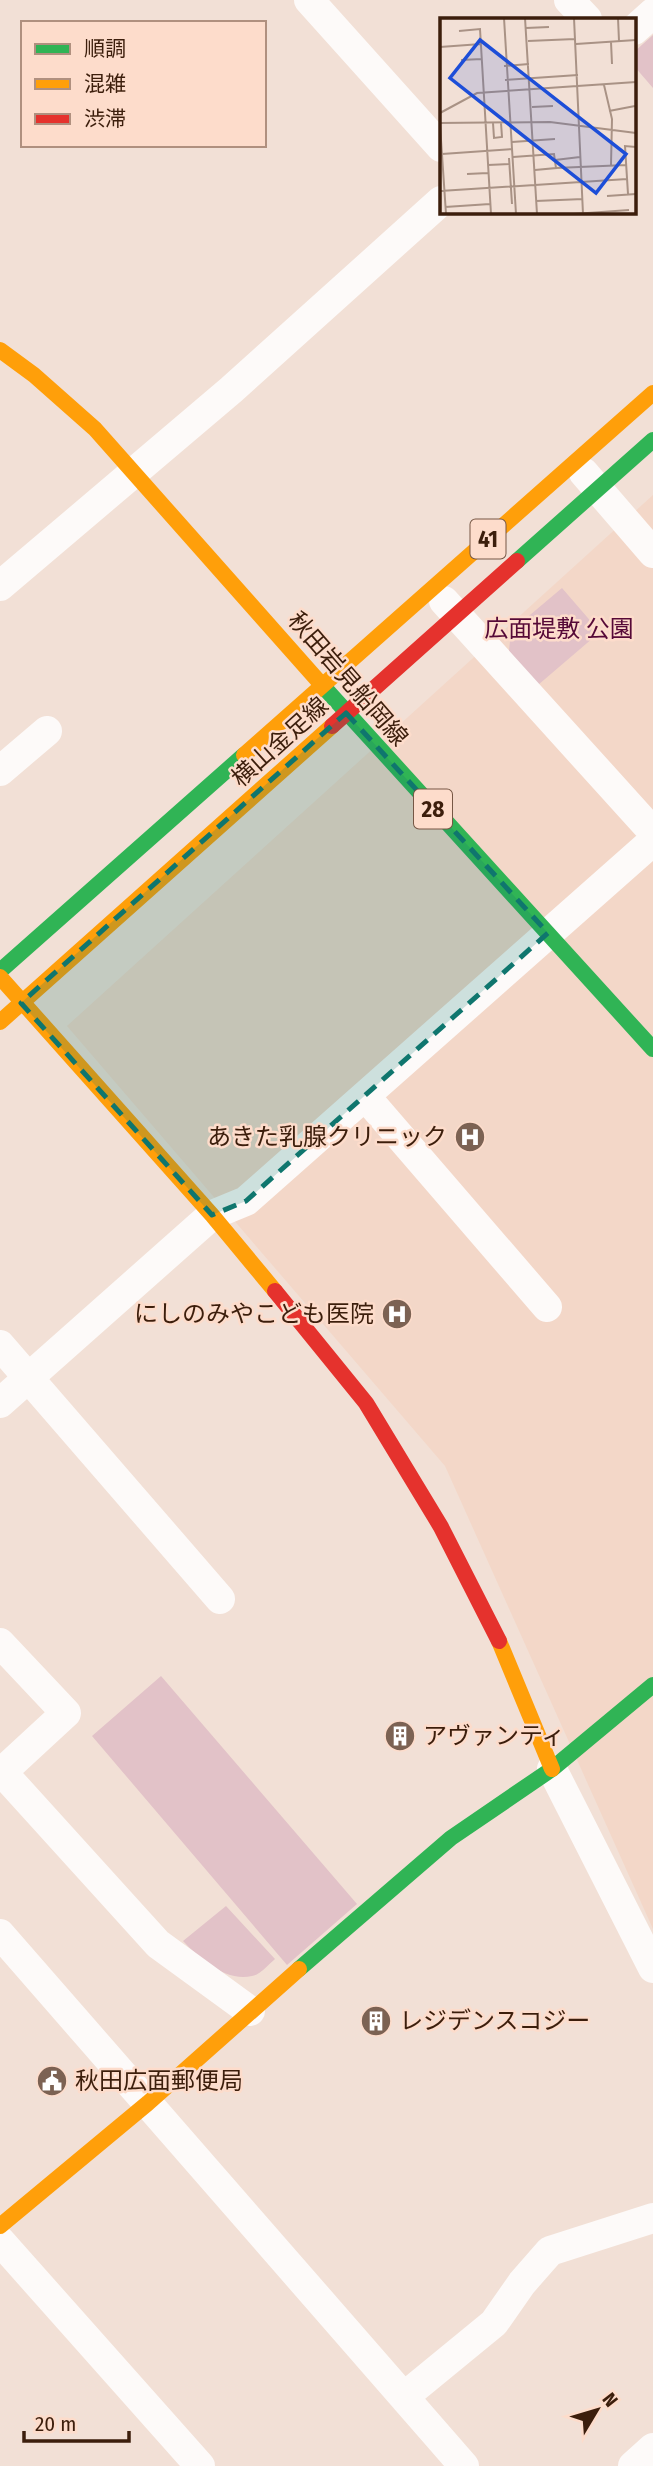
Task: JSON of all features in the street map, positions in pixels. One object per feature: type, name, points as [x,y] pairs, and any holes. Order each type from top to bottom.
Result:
[{"type":"main road","name":"秋田岩見船岡線","points":[[0,351],[65,400],[136,472],[346,713],[653,1049]]},
{"type":"main road","name":"横山金足線","points":[[0,971],[653,393]]},
{"type":"main road","name":"横山金足線","points":[[0,1022],[653,440]]},
{"type":"main road","points":[[0,976],[21,1003],[212,1215],[366,1403],[441,1527],[487,1616],[552,1769]]},
{"type":"main road","points":[[0,2226],[148,2103],[250,2011],[452,1838],[552,1769],[653,1685]]},
{"type":"street","points":[[310,0],[440,146]]},
{"type":"street","points":[[569,0],[586,18]]},
{"type":"street","points":[[636,28],[653,13]]},
{"type":"street","points":[[0,586],[136,472],[440,202]]},
{"type":"street","points":[[576,461],[653,554]]},
{"type":"street","points":[[432,588],[653,832]]},
{"type":"street","points":[[0,771],[47,731]]},
{"type":"street","points":[[0,1403],[212,1215],[246,1201],[653,841]]},
{"type":"street","points":[[365,1096],[547,1307]]},
{"type":"street","points":[[0,1345],[219,1600]]},
{"type":"street","points":[[0,1643],[66,1713],[1,1773],[158,1944],[250,2011]]},
{"type":"street","points":[[552,1769],[653,1968]]},
{"type":"street","points":[[0,1934],[464,2466]]},
{"type":"street","points":[[405,2396],[494,2323],[522,2283],[550,2251],[653,2218]]},
{"type":"street","points":[[0,2241],[200,2466]]},
{"type":"street","points":[[633,2466],[653,2448]]},
{"type":"highlighted area","points":[[346,713],[548,933],[246,1201],[212,1215],[21,1003]]},
{"type":"shaded area","points":[[653,495],[653,1929],[445,1466],[67,1026]]},
{"type":"green space","points":[[653,35],[653,88],[636,68],[636,50]]},
{"type":"green space","name":"広面堤敷 公園","points":[[562,588],[600,632],[538,685],[509,651],[511,631]]},
{"type":"green space","points":[[161,1676],[357,1904],[287,1965],[92,1736]]},
{"type":"green space","points":[[226,1906],[275,1959],[255,1975],[232,1976],[214,1968],[183,1941]]},
{"type":"traffic: fast","points":[[517,561],[653,440]]},
{"type":"traffic: fast","points":[[321,684],[653,1049]]},
{"type":"traffic: fast","points":[[0,971],[244,755]]},
{"type":"traffic: fast","points":[[299,1969],[451,1838],[552,1769],[653,1685]]},
{"type":"traffic: slow","points":[[0,350],[34,375],[95,429],[321,684]]},
{"type":"traffic: slow","points":[[244,755],[653,393]]},
{"type":"traffic: slow","points":[[0,1022],[332,726]]},
{"type":"traffic: slow","points":[[0,977],[212,1215],[275,1291]]},
{"type":"traffic: slow","points":[[499,1641],[552,1769]]},
{"type":"traffic: slow","points":[[0,2226],[148,2103],[299,1969]]},
{"type":"traffic: jam","points":[[332,726],[517,561]]},
{"type":"traffic: jam","points":[[275,1291],[366,1403],[441,1527],[499,1641]]},
{"type":"place","name":"あきた乳腺クリニック","points":[[470,1137]]},
{"type":"place","name":"にしのみやこども医院","points":[[397,1314]]},
{"type":"place","name":"アヴァンティ","points":[[400,1736]]},
{"type":"place","name":"レジデンスコジー","points":[[376,2021]]},
{"type":"place","name":"秋田広面郵便局","points":[[52,2081]]}]
